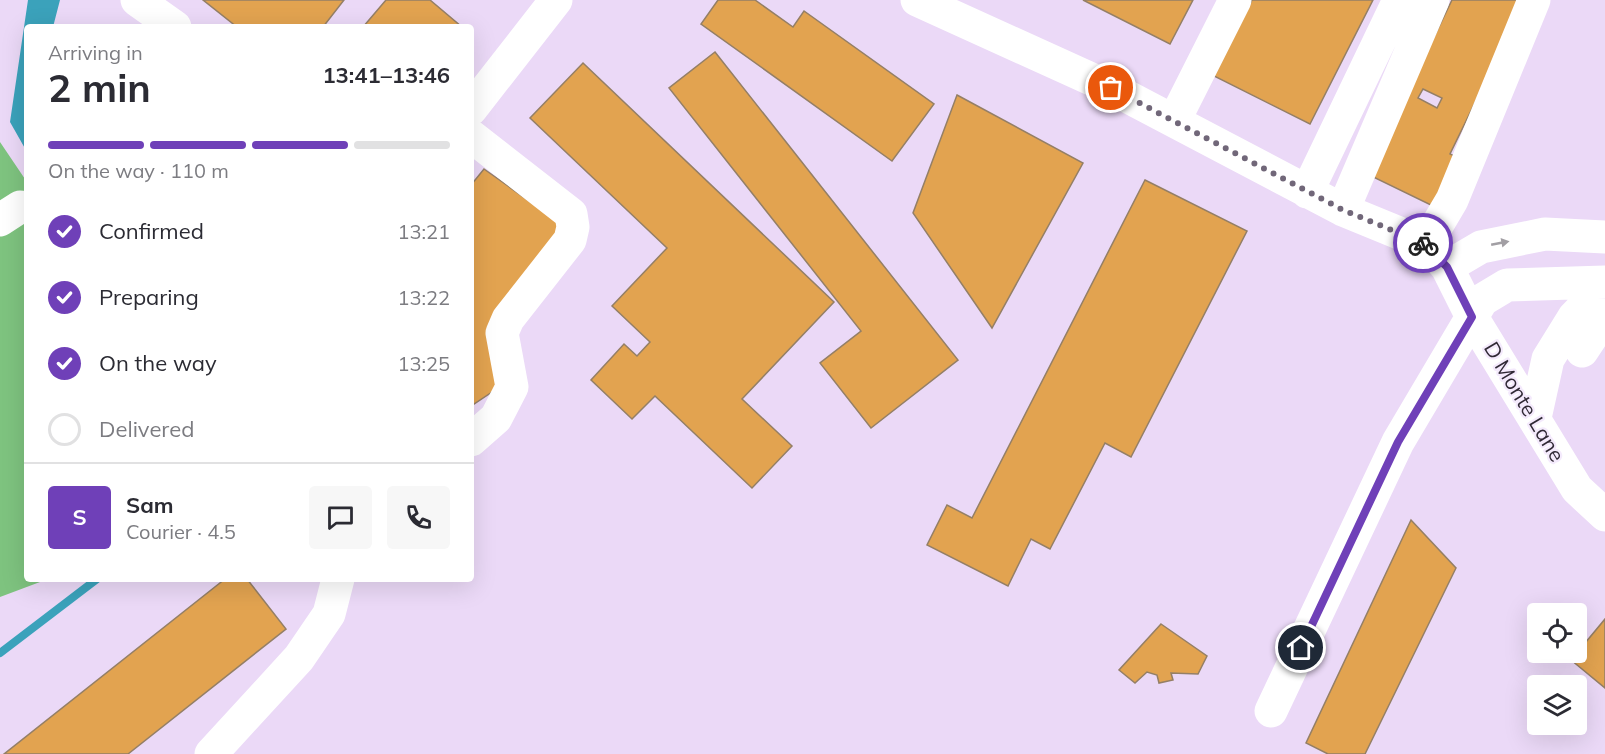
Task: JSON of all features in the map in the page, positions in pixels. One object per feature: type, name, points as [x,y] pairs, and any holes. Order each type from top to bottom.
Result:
[{"type":"street","points":[[137,0],[171,24]]},
{"type":"street","points":[[474,105],[556,0]]},
{"type":"street","points":[[917,0],[1111,88],[1307,192],[1437,256],[1545,234],[1605,237]]},
{"type":"street","points":[[1173,121],[1235,0]]},
{"type":"street","points":[[1307,192],[1399,0]]},
{"type":"street","points":[[1343,210],[1433,0]]},
{"type":"street","points":[[1437,256],[1452,200],[1534,0]]},
{"type":"street","points":[[474,138],[571,214],[573,227],[570,240],[508,319],[502,333],[512,387],[496,418],[474,437]]},
{"type":"street","name":"D Monte Lane","points":[[1437,256],[1577,489],[1605,515]]},
{"type":"street","points":[[1271,711],[1398,442],[1482,300],[1507,285],[1605,283]]},
{"type":"street","points":[[1535,418],[1548,359],[1574,316],[1605,283]]},
{"type":"street","points":[[1582,351],[1605,323]]},
{"type":"street","points":[[211,754],[299,658],[329,614],[337,582]]},
{"type":"green space","points":[[0,142],[24,178],[24,582],[40,582],[0,597]]},
{"type":"water","points":[[28,0],[60,0],[54,24],[24,24]]},
{"type":"water","points":[[24,27],[24,147],[10,122]]},
{"type":"building","points":[[203,0],[344,0],[325,24],[233,24]]},
{"type":"building","points":[[386,0],[430,0],[458,24],[366,24]]},
{"type":"building","points":[[718,0],[755,0],[793,27],[804,11],[934,104],[892,161],[701,24]]},
{"type":"building","points":[[1083,0],[1193,0],[1170,44]]},
{"type":"building","points":[[1252,0],[1373,0],[1310,124],[1214,76]]},
{"type":"building","points":[[1452,0],[1529,0],[1509,33],[1450,154],[1459,158],[1435,207],[1367,174]],"holes":[[[1423,89],[1442,98],[1437,108],[1418,98]]]},
{"type":"building","points":[[715,52],[958,360],[871,428],[820,363],[861,331],[669,88]]},
{"type":"building","points":[[583,63],[834,302],[742,399],[792,446],[752,488],[655,396],[632,419],[591,380],[624,344],[637,356],[650,342],[612,306],[667,248],[530,118]]},
{"type":"building","points":[[957,95],[1083,163],[992,328],[913,213]]},
{"type":"building","points":[[484,169],[563,225],[490,327],[504,384],[474,404],[474,181]]},
{"type":"building","points":[[1145,180],[1247,231],[1131,457],[1105,443],[1050,549],[1031,539],[1008,586],[927,545],[947,505],[972,518]]},
{"type":"building","points":[[1411,520],[1456,568],[1365,754],[1328,754],[1306,743]]},
{"type":"building","points":[[221,582],[249,582],[286,629],[128,754],[4,754]]},
{"type":"building","points":[[1605,619],[1605,688],[1575,663],[1587,663],[1587,641]]},
{"type":"building","points":[[1161,624],[1207,656],[1198,674],[1171,673],[1173,680],[1159,683],[1157,675],[1147,672],[1135,683],[1119,670]]},
{"type":"waterway","points":[[0,653],[93,582]]},
{"type":"way so far","points":[[1111,88],[1343,210],[1423,243]]},
{"type":"route","points":[[1301,648],[1398,442],[1472,317],[1447,267],[1423,243]]}]
